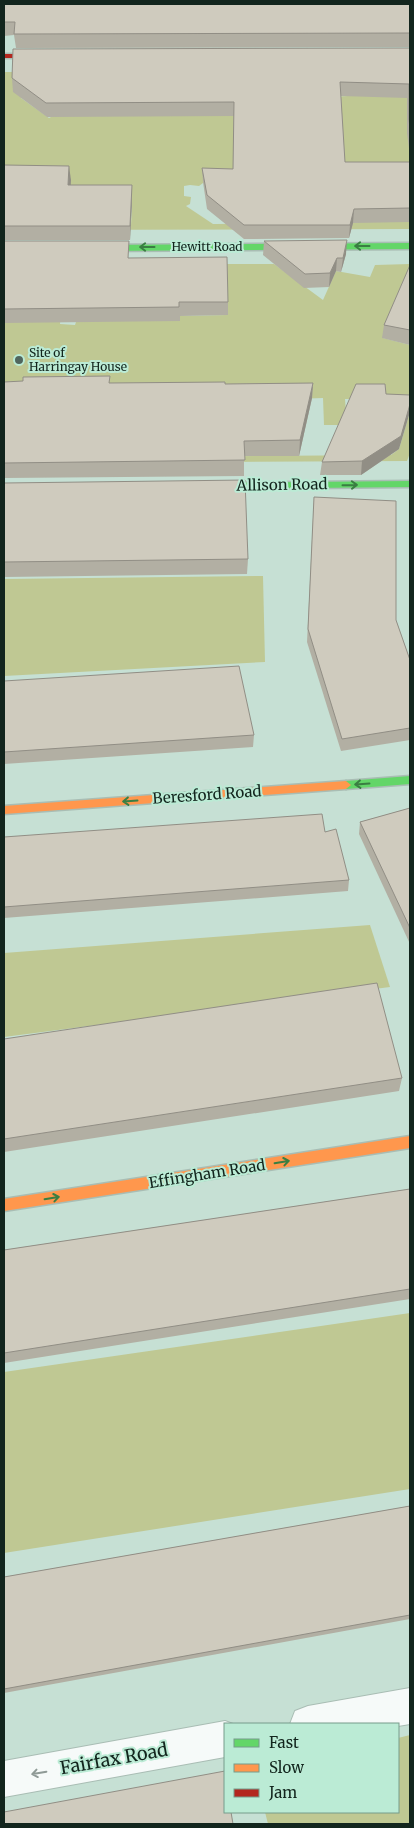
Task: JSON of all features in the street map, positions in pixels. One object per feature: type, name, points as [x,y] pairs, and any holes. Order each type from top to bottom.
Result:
[{"type":"street","points":[[4,56],[63,56]]},
{"type":"street","name":"Hewitt Road","points":[[78,248],[410,246]]},
{"type":"street","name":"Allison Road","points":[[196,486],[410,484]]},
{"type":"street","name":"Beresford Road","points":[[4,810],[410,780]]},
{"type":"street","name":"Effingham Road","points":[[4,1205],[410,1142]]},
{"type":"street","points":[[314,1723],[410,1706]]},
{"type":"street","name":"Fairfax Road","points":[[4,1779],[224,1739]]},
{"type":"green space","points":[[410,70],[410,229],[4,230],[4,226],[131,225],[132,204],[124,199],[4,178],[4,72]],"holes":[[[348,96],[59,113],[49,118],[21,98]],[[203,183],[359,223],[213,224],[186,206],[190,204],[191,197],[184,196],[184,186],[199,186]]]},
{"type":"green space","points":[[227,264],[274,264],[323,300],[336,271],[370,277],[375,265],[410,264],[410,275],[383,338],[410,345],[410,409],[360,399],[345,399],[347,425],[324,425],[323,398],[4,410],[4,322],[62,298],[60,324],[75,325],[76,322],[228,315]]},
{"type":"green space","points":[[410,412],[410,453],[407,461],[225,462],[4,458],[391,455],[399,449]]},
{"type":"green space","points":[[263,576],[265,662],[4,676],[4,579]]},
{"type":"green space","points":[[370,925],[390,987],[4,1037],[4,953]]},
{"type":"green space","points":[[410,1313],[410,1489],[4,1553],[4,1372]]},
{"type":"green space","points":[[410,1735],[410,1824],[268,1824],[265,1813],[399,1813],[399,1738]]},
{"type":"building","points":[[4,4],[410,4],[410,33],[14,34],[15,22],[4,22]]},
{"type":"building","points":[[410,48],[410,129],[409,84],[340,82],[345,162],[410,162],[410,208],[354,209],[350,225],[244,225],[207,195],[202,168],[233,169],[234,102],[46,103],[12,78],[13,49]]},
{"type":"building","points":[[4,165],[69,166],[68,185],[132,185],[130,226],[4,226]]},
{"type":"building","points":[[347,240],[343,258],[337,258],[330,273],[305,274],[264,241]]},
{"type":"building","points":[[4,241],[129,241],[128,258],[227,257],[228,302],[179,302],[179,307],[4,309]]},
{"type":"building","points":[[410,265],[410,330],[384,325]]},
{"type":"building","points":[[110,376],[109,383],[313,383],[300,440],[244,441],[245,460],[4,463],[4,382],[23,381],[23,377]]},
{"type":"building","points":[[356,384],[385,384],[386,394],[410,395],[410,404],[401,436],[362,461],[322,462]]},
{"type":"building","points":[[245,480],[248,559],[4,562],[4,483]]},
{"type":"building","points":[[314,497],[396,501],[396,620],[410,660],[410,728],[342,739],[308,629]]},
{"type":"building","points":[[239,666],[254,735],[4,752],[4,681]]},
{"type":"building","points":[[410,808],[410,928],[360,822]]},
{"type":"building","points":[[322,814],[325,832],[336,829],[349,880],[4,907],[4,837]]},
{"type":"building","points":[[377,983],[402,1078],[4,1139],[4,1039]]},
{"type":"building","points":[[410,1189],[410,1289],[4,1353],[4,1250]]},
{"type":"building","points":[[410,1506],[410,1615],[4,1689],[4,1577]]},
{"type":"building","points":[[224,1771],[224,1813],[231,1813],[233,1824],[4,1824],[4,1812]]},
{"type":"traffic: fast","points":[[92,248],[410,246]]},
{"type":"traffic: fast","points":[[208,486],[410,484]]},
{"type":"traffic: fast","points":[[346,785],[410,780]]},
{"type":"traffic: slow","points":[[4,810],[346,785]]},
{"type":"traffic: slow","points":[[4,1205],[410,1142]]},
{"type":"traffic: jam","points":[[4,56],[50,56]]},
{"type":"place","name":"Site of Harringay House","points":[[19,360]]}]
